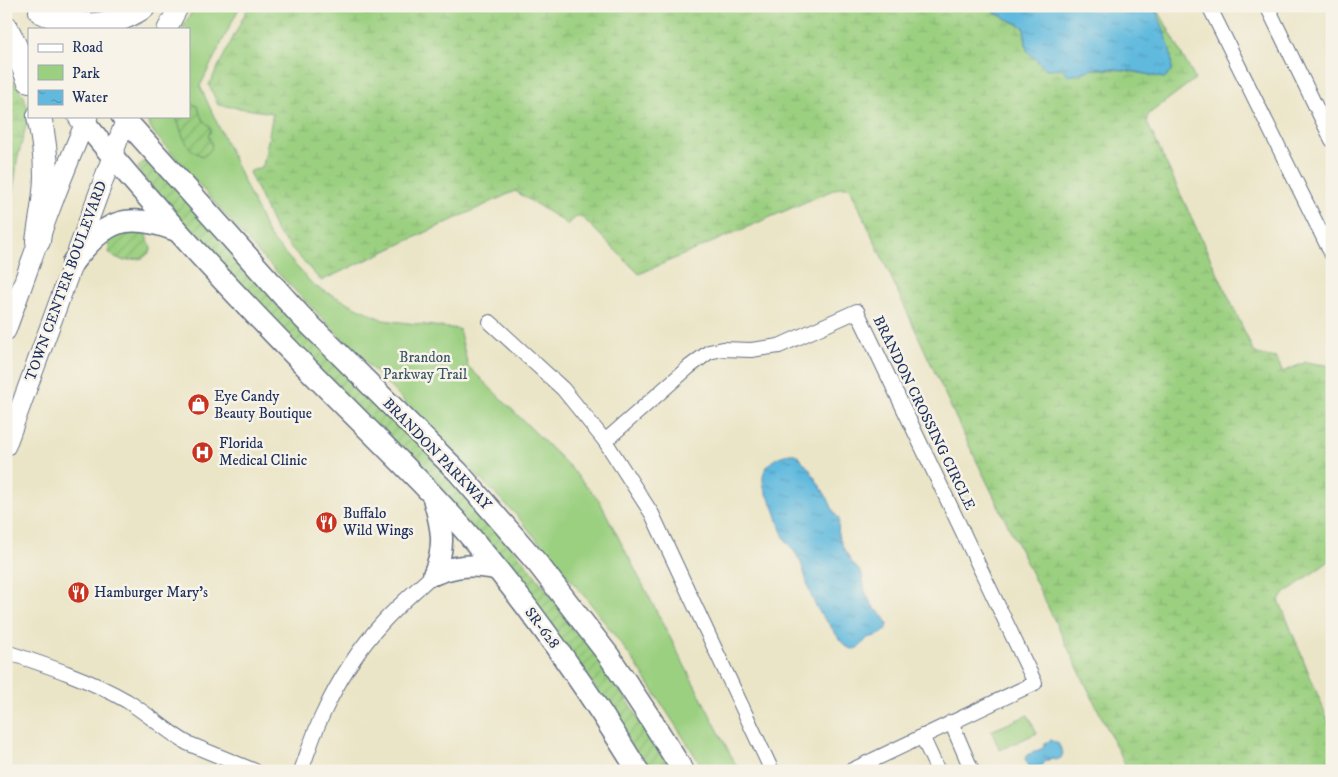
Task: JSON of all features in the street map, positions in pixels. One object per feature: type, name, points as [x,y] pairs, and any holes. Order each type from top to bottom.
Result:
[{"type":"highway","points":[[44,15],[74,23],[90,25],[108,24],[126,17],[143,7]]},
{"type":"highway","points":[[6,24],[28,51]]},
{"type":"highway","points":[[6,28],[28,77]]},
{"type":"highway","points":[[38,241],[46,174],[39,118]]},
{"type":"main road","points":[[84,118],[112,156],[240,300],[432,494],[442,535],[440,556],[434,574]]},
{"type":"main road","name":"BRANDON PARKWAY","points":[[125,118],[300,315],[458,472],[538,564],[609,656],[683,771]]},
{"type":"main road","points":[[73,262],[86,244],[99,232],[112,225],[142,220],[157,223],[177,231]]},
{"type":"main road","name":"SR-628","points":[[432,494],[497,569],[573,670],[638,771]]},
{"type":"main road","points":[[434,574],[456,567],[467,566],[497,569]]},
{"type":"street","points":[[168,28],[179,6]]},
{"type":"street","points":[[1209,6],[1332,255]]},
{"type":"street","points":[[1267,6],[1332,140]]},
{"type":"street","points":[[132,28],[143,7]]},
{"type":"street","points":[[6,331],[84,118]]},
{"type":"street","name":"TOWN CENTER BOULEVARD","points":[[6,446],[125,118]]},
{"type":"street","name":"BRANDON CROSSING CIRCLE","points":[[605,441],[689,367],[709,352],[723,349],[752,350],[779,346],[857,311],[1035,683],[850,771]]},
{"type":"street","points":[[490,322],[563,389],[605,441],[652,514],[772,771]]},
{"type":"street","points":[[301,771],[322,715],[354,659],[384,621],[434,574]]},
{"type":"street","points":[[6,652],[69,674],[107,690],[128,702],[187,743],[255,771]]},
{"type":"street","points":[[952,722],[972,771]]},
{"type":"street","points":[[922,736],[938,771]]},
{"type":"green space","name":"Brandon Parkway Trail","points":[[195,6],[240,6],[200,86],[269,236],[314,286],[383,320],[459,329],[468,366],[570,467],[599,500],[739,771],[705,771],[636,664],[591,604],[517,516],[260,255],[154,133],[145,118],[190,118],[190,28],[183,28]]},
{"type":"green space","points":[[249,6],[988,6],[993,12],[1024,27],[1027,51],[1046,69],[1062,68],[1079,74],[1091,69],[1124,70],[1164,78],[1159,15],[1154,6],[1156,6],[1195,79],[1150,113],[1147,117],[1147,122],[1254,352],[1276,358],[1283,372],[1306,362],[1332,366],[1332,559],[1284,594],[1279,600],[1332,730],[1332,766],[1321,771],[1128,771],[961,429],[848,187],[840,187],[639,274],[583,218],[576,217],[567,225],[515,191],[321,281],[276,231],[249,172],[263,166],[273,113],[218,105],[209,85]]},
{"type":"green space","points":[[6,72],[24,96],[28,118],[17,161],[11,211],[11,242],[6,261]]},
{"type":"green space","points":[[190,102],[197,106],[203,120],[209,125],[211,130],[208,136],[212,148],[209,152],[203,156],[192,150],[183,136],[177,119],[190,118]]},
{"type":"green space","points":[[147,161],[153,164],[487,517],[584,639],[625,697],[672,771],[647,771],[586,673],[140,174],[138,167]]},
{"type":"green space","points":[[123,234],[146,234],[151,251],[143,258],[124,261],[111,255],[108,240]]},
{"type":"green space","points":[[1028,715],[1037,733],[1000,750],[991,731]]},
{"type":"water","points":[[988,6],[1154,6],[1170,49],[1172,67],[1170,73],[1164,78],[1128,70],[1101,68],[1069,76],[1062,68],[1046,69],[1027,51],[1024,27],[993,12]]},
{"type":"water","points":[[795,454],[810,470],[839,519],[838,535],[844,549],[862,574],[865,591],[869,600],[874,608],[884,616],[888,625],[882,633],[867,638],[855,649],[845,646],[817,608],[801,564],[787,543],[764,487],[763,476],[767,466],[775,459]]},
{"type":"water","points":[[1051,740],[1058,743],[1063,753],[1061,758],[1056,760],[1052,758],[1044,762],[1043,765],[1030,768],[1025,759],[1027,755],[1043,748],[1045,743]]},
{"type":"place","name":"Eye Candy Beauty Boutique","points":[[198,405]]},
{"type":"place","name":"Florida Medical Clinic","points":[[203,452]]},
{"type":"place","name":"Buffalo Wild Wings","points":[[327,522]]},
{"type":"place","name":"Hamburger Mary's","points":[[78,592]]}]
